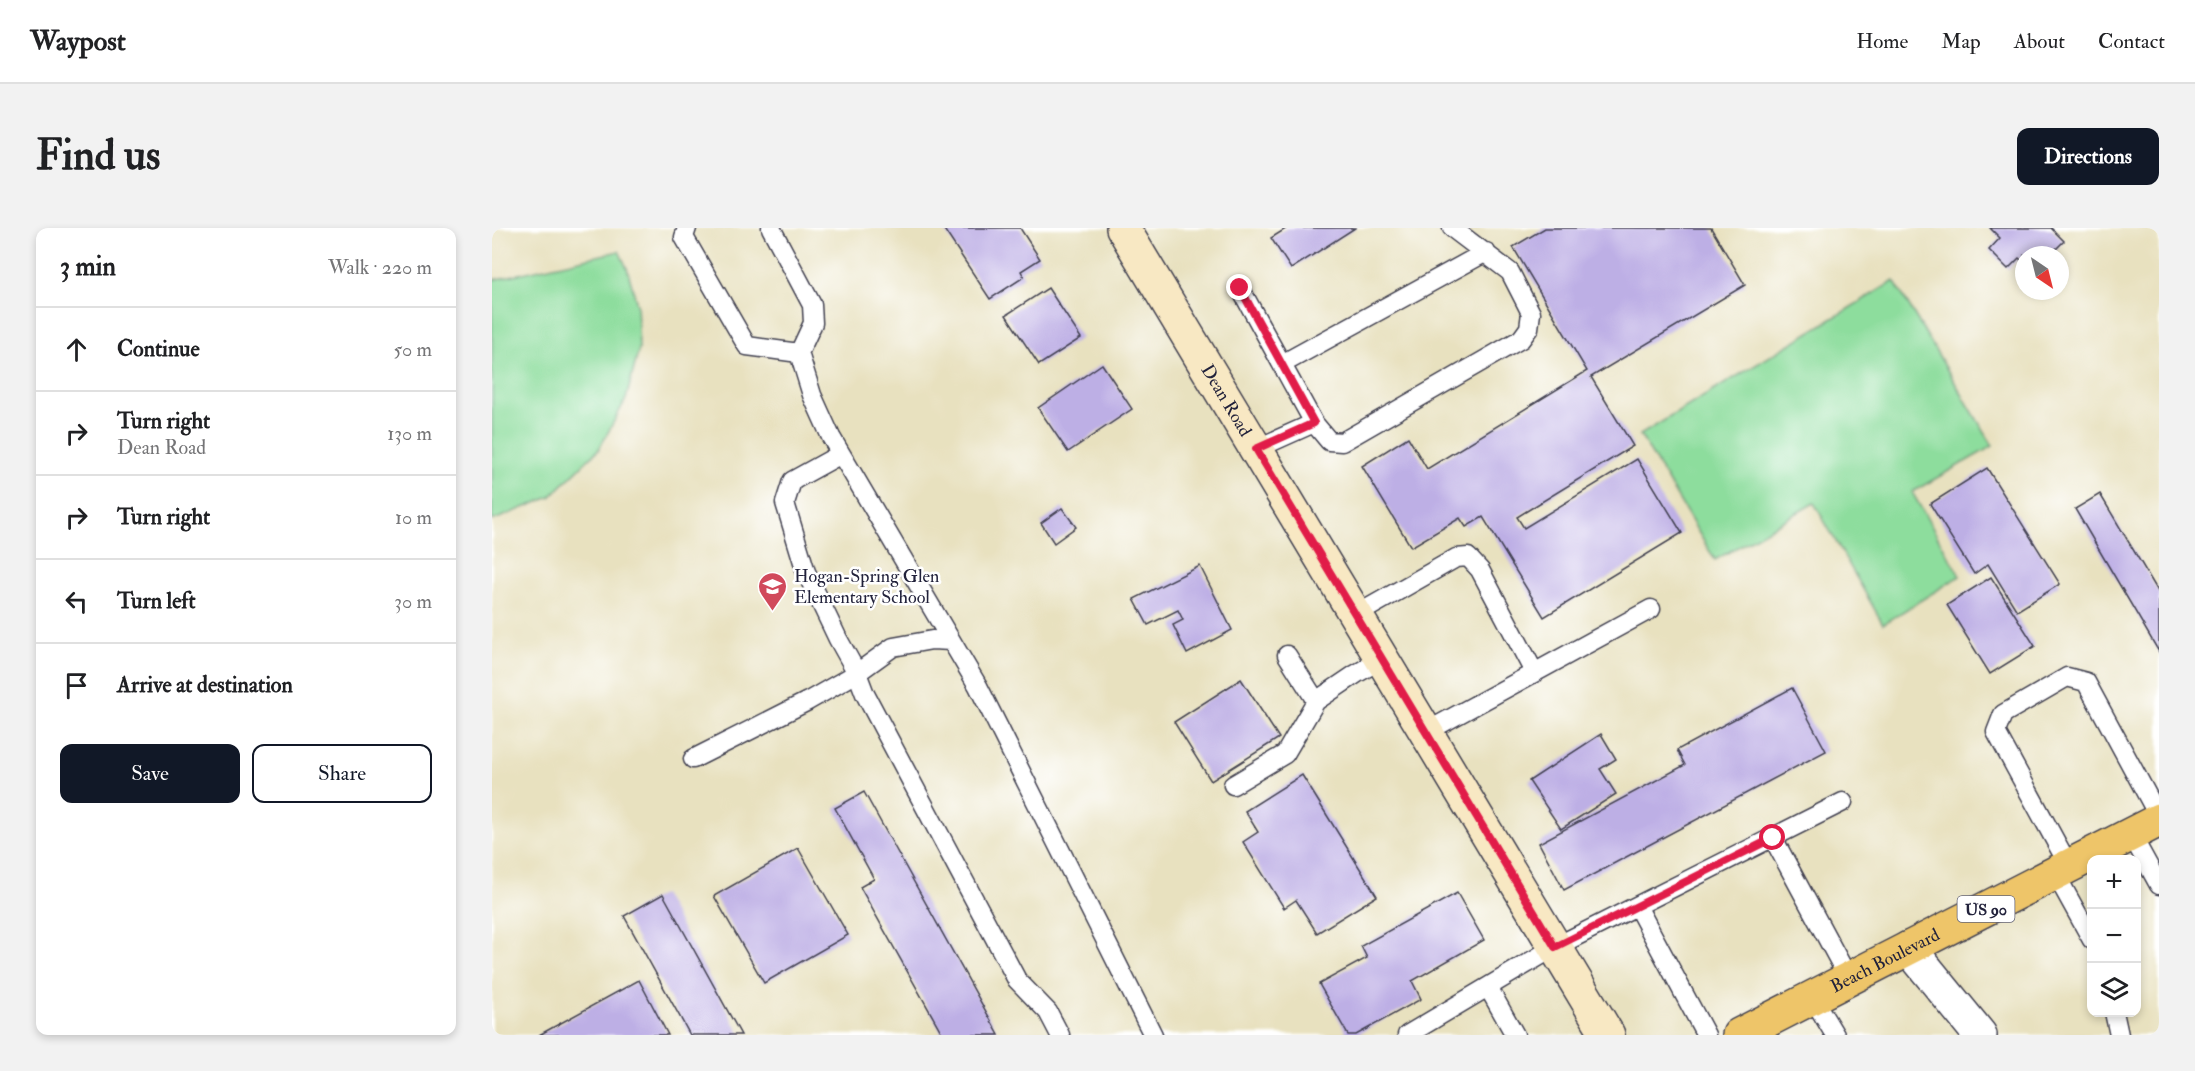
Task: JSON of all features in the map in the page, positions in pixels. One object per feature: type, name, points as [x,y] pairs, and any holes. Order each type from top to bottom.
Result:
[{"type":"highway","name":"Beach Boulevard","points":[[1739,1035],[2150,824]]},
{"type":"main road","name":"Dean Road","points":[[1123,228],[1608,1035]]},
{"type":"street","points":[[1909,948],[1980,1035]]},
{"type":"lane","points":[[687,228],[684,237],[747,346],[799,353]]},
{"type":"lane","points":[[771,228],[812,305],[813,323],[799,353],[812,395],[841,454],[978,686],[1154,1035]]},
{"type":"lane","points":[[1240,288],[1314,423],[1329,441],[1342,442],[1521,339],[1529,328],[1530,313],[1510,272],[1452,228]]},
{"type":"lane","points":[[1282,364],[1486,252]]},
{"type":"lane","points":[[1256,449],[1314,423]]},
{"type":"lane","points":[[841,454],[792,481],[785,503],[806,572],[838,639],[858,673],[865,694],[1017,980],[1048,1012],[1060,1035]]},
{"type":"lane","points":[[1356,615],[1456,558],[1468,557],[1480,570],[1534,672]]},
{"type":"lane","points":[[1426,732],[1651,609]]},
{"type":"lane","points":[[693,759],[858,673],[893,647],[932,640],[951,641]]},
{"type":"lane","points":[[1287,656],[1316,701]]},
{"type":"lane","points":[[1233,785],[1284,754],[1316,701],[1382,659]]},
{"type":"lane","points":[[2087,930],[2062,870],[1996,732],[2002,714],[2067,677],[2086,682],[2150,824],[2159,885]]},
{"type":"lane","points":[[1407,1035],[1555,947],[1843,802]]},
{"type":"lane","points":[[1773,838],[1849,979]]},
{"type":"lane","points":[[1637,906],[1706,1035]]},
{"type":"lane","points":[[1488,987],[1515,1035]]},
{"type":"lane","points":[[1812,997],[1834,1035]]},
{"type":"lane","points":[[2115,1017],[2119,1035]]},
{"type":"green space","points":[[619,251],[627,268],[637,304],[639,349],[626,399],[599,449],[550,497],[492,521],[492,280]]},
{"type":"green space","points":[[1894,281],[1993,446],[1912,492],[1960,576],[1883,624],[1814,503],[1715,560],[1640,435]]},
{"type":"building","points":[[943,228],[1020,228],[1040,259],[1021,271],[1024,277],[990,299]]},
{"type":"building","points":[[1287,228],[1355,228],[1291,269],[1271,238]]},
{"type":"building","points":[[1545,228],[1711,228],[1745,285],[1591,377],[1633,446],[1517,517],[1524,528],[1637,459],[1682,533],[1544,617],[1483,517],[1466,527],[1460,518],[1411,547],[1362,466],[1408,437],[1427,469],[1587,371],[1513,247]]},
{"type":"building","points":[[1990,228],[2051,228],[2064,241],[2059,246],[2015,246],[2015,262],[2008,269],[1989,250],[2000,238]]},
{"type":"building","points":[[1048,288],[1081,338],[1039,365],[1006,315]]},
{"type":"building","points":[[1102,364],[1132,409],[1068,452],[1038,408]]},
{"type":"building","points":[[1987,468],[2060,584],[2017,611],[1988,564],[1974,574],[1930,504]]},
{"type":"building","points":[[2100,494],[2159,593],[2159,652],[2075,509]]},
{"type":"building","points":[[1062,508],[1076,527],[1054,543],[1041,523]]},
{"type":"building","points":[[1200,566],[1232,630],[1187,654],[1173,625],[1183,620],[1178,610],[1148,625],[1134,599]]},
{"type":"building","points":[[1991,577],[2035,646],[1990,674],[1947,605]]},
{"type":"building","points":[[1241,679],[1279,738],[1211,781],[1174,722]]},
{"type":"building","points":[[1792,688],[1826,751],[1564,890],[1539,843],[1685,765],[1677,750]]},
{"type":"building","points":[[1601,734],[1616,759],[1600,769],[1616,794],[1561,829],[1529,781]]},
{"type":"building","points":[[1302,775],[1377,896],[1317,933],[1296,900],[1284,908],[1243,842],[1258,832],[1245,811]]},
{"type":"building","points":[[864,792],[999,1035],[943,1035],[860,887],[874,879],[835,808]]},
{"type":"building","points":[[798,848],[848,935],[764,983],[714,896]]},
{"type":"building","points":[[1457,893],[1484,940],[1412,981],[1421,999],[1356,1035],[1348,1035],[1319,984],[1367,958],[1361,946]]},
{"type":"building","points":[[663,894],[741,1035],[690,1035],[624,916]]},
{"type":"building","points":[[639,980],[668,1035],[539,1035]]},
{"type":"place","name":"Hogan-Spring Glen Elementary School","points":[[773,612]]},
{"type":"route","points":[[1240,288],[1314,423],[1256,449],[1555,947],[1773,838]]}]
